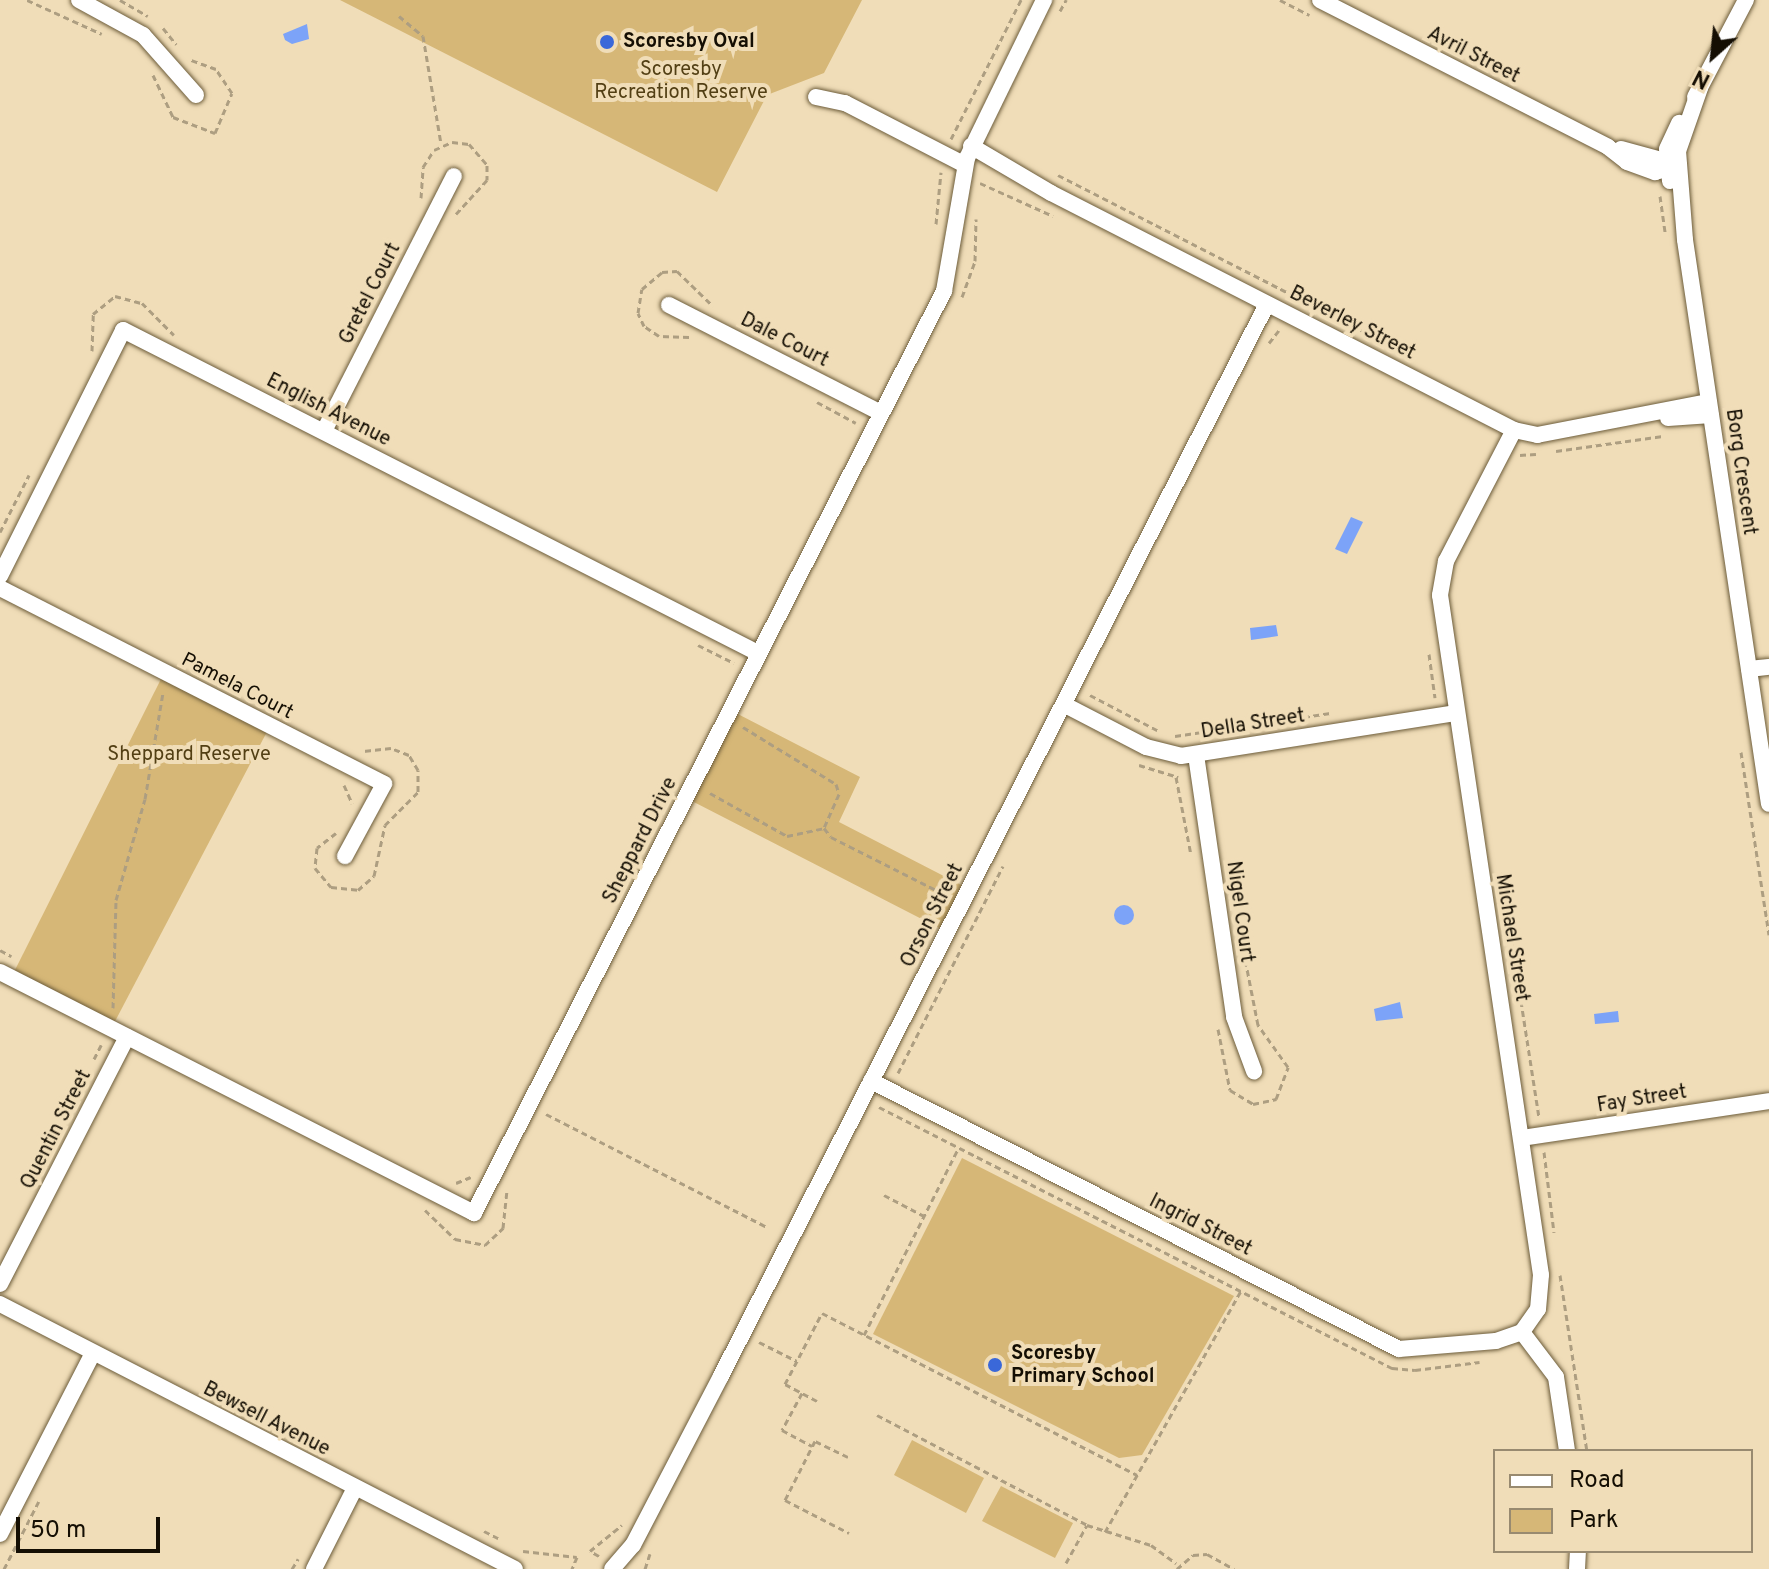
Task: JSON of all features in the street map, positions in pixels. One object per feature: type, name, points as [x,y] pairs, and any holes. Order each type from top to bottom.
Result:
[{"type":"street","points":[[79,0],[143,35],[196,95]]},
{"type":"street","name":"Sheppard Drive","points":[[0,972],[474,1213],[948,280],[968,156],[1044,0]]},
{"type":"street","name":"Avril Street","points":[[1320,0],[1608,147],[1672,166]]},
{"type":"street","name":"Borg Crescent","points":[[1746,0],[1700,88],[1672,166],[1769,804]]},
{"type":"street","name":"Beverley Street","points":[[816,97],[845,103],[1051,193],[1514,430],[1537,435],[1710,408]]},
{"type":"street","name":"Gretel Court","points":[[324,431],[454,176]]},
{"type":"street","name":"Orson Street","points":[[612,1569],[633,1545],[1065,705],[1267,304]]},
{"type":"street","name":"Dale Court","points":[[669,305],[881,413]]},
{"type":"street","name":"English Avenue","points":[[0,576],[123,330],[758,653]]},
{"type":"street","name":"Michael Street","points":[[1514,430],[1441,577],[1457,713],[1542,1290],[1538,1309],[1522,1332]]},
{"type":"street","name":"Pamela Court","points":[[0,588],[384,784],[345,856]]},
{"type":"street","points":[[1749,669],[1769,667]]},
{"type":"street","name":"Della Street","points":[[1065,705],[1154,750],[1196,755],[1457,713]]},
{"type":"street","name":"Nigel Court","points":[[1196,755],[1234,1017],[1254,1071]]},
{"type":"street","name":"Quentin Street","points":[[0,1284],[127,1037]]},
{"type":"street","name":"Ingrid Street","points":[[871,1081],[1399,1349],[1496,1341],[1522,1332]]},
{"type":"street","name":"Fay Street","points":[[1522,1138],[1769,1101]]},
{"type":"street","name":"Bewsell Avenue","points":[[0,1304],[515,1569]]},
{"type":"street","points":[[1522,1332],[1556,1377],[1567,1449]]},
{"type":"street","points":[[0,1534],[93,1353]]},
{"type":"street","points":[[314,1569],[355,1488]]},
{"type":"street","name":"Orson Street","points":[[631,1569],[633,1545]]},
{"type":"path","points":[[948,146],[1021,0]]},
{"type":"path","points":[[399,16],[423,36],[441,145]]},
{"type":"path","points":[[935,235],[943,164]]},
{"type":"path","points":[[1048,169],[1413,356]]},
{"type":"path","points":[[978,193],[981,179]]},
{"type":"path","points":[[955,311],[975,261],[976,208]]},
{"type":"path","points":[[87,361],[93,314],[115,296],[142,303],[177,337]]},
{"type":"path","points":[[1553,451],[1679,433]]},
{"type":"path","points":[[1514,469],[1519,454],[1537,454]]},
{"type":"path","points":[[0,532],[36,461]]},
{"type":"path","points":[[685,638],[735,662],[727,676]]},
{"type":"path","points":[[113,1008],[118,961],[116,900],[145,799],[163,693]]},
{"type":"path","points":[[1090,695],[1169,736],[1344,711]]},
{"type":"path","points":[[1419,700],[1435,698]]},
{"type":"path","points":[[736,740],[750,713]]},
{"type":"path","points":[[743,727],[836,784],[839,794],[824,828]]},
{"type":"path","points":[[705,800],[716,779]]},
{"type":"path","points":[[709,792],[787,836],[824,828]]},
{"type":"path","points":[[824,828],[831,837],[946,895]]},
{"type":"path","points":[[895,1080],[1004,864]]},
{"type":"path","points":[[1501,871],[1539,1122]]},
{"type":"path","points":[[0,950],[14,957]]},
{"type":"path","points":[[99,1000],[127,1015]]},
{"type":"path","points":[[898,1073],[912,1080]]},
{"type":"path","points":[[540,1126],[553,1101]]},
{"type":"path","points":[[546,1114],[767,1227]]},
{"type":"path","points":[[864,1335],[959,1148]]},
{"type":"path","points":[[1544,1148],[1555,1235]]},
{"type":"path","points":[[455,1183],[469,1179],[479,1163]]},
{"type":"path","points":[[420,1207],[455,1239],[485,1245],[503,1228],[508,1188]]},
{"type":"path","points":[[884,1195],[924,1216]]},
{"type":"path","points":[[1559,1265],[1587,1449]]},
{"type":"path","points":[[1105,1532],[1241,1291]]},
{"type":"path","points":[[817,1401],[785,1384],[822,1313],[1137,1475]]},
{"type":"path","points":[[759,1342],[797,1361]]},
{"type":"path","points":[[802,1393],[782,1430],[812,1446]]},
{"type":"path","points":[[877,1415],[1087,1525],[1151,1545],[1176,1563]]},
{"type":"path","points":[[848,1457],[815,1441],[785,1500],[849,1533]]},
{"type":"path","points":[[1066,1563],[1087,1525]]},
{"type":"path","points":[[479,1529],[504,1541]]},
{"type":"path","points":[[514,1547],[548,1558],[577,1557],[590,1551]]},
{"type":"path","points":[[1177,1569],[1199,1554],[1215,1554],[1234,1569]]},
{"type":"path","points":[[572,1569],[577,1557]]},
{"type":"green space","name":"Scoresby Recreation Reserve","points":[[340,0],[862,0],[824,73],[767,95],[717,192]]},
{"type":"green space","name":"Sheppard Reserve","points":[[164,673],[270,726],[111,1029],[11,978]]},
{"type":"green space","points":[[730,710],[860,777],[839,822],[969,889],[947,932],[686,798]]},
{"type":"green space","points":[[962,1158],[1234,1296],[1142,1455],[1119,1458],[873,1334]]},
{"type":"green space","points":[[912,1440],[984,1478],[966,1513],[894,1475]]},
{"type":"green space","points":[[1001,1486],[1073,1523],[1055,1558],[982,1521]]},
{"type":"water","points":[[307,24],[309,39],[292,44],[285,40],[283,34]]},
{"type":"water","points":[[1351,517],[1363,522],[1347,554],[1335,549]]},
{"type":"water","points":[[1276,625],[1278,636],[1251,640],[1250,628]]},
{"type":"water","points":[[1124,905],[1131,908],[1134,915],[1131,922],[1124,925],[1117,922],[1114,915],[1117,908]]},
{"type":"water","points":[[1400,1002],[1403,1018],[1376,1021],[1374,1009]]},
{"type":"water","points":[[1618,1011],[1619,1022],[1595,1024],[1594,1014]]},
{"type":"place","name":"Scoresby Oval","points":[[607,42]]},
{"type":"place","name":"Scoresby Primary School","points":[[995,1365]]}]
